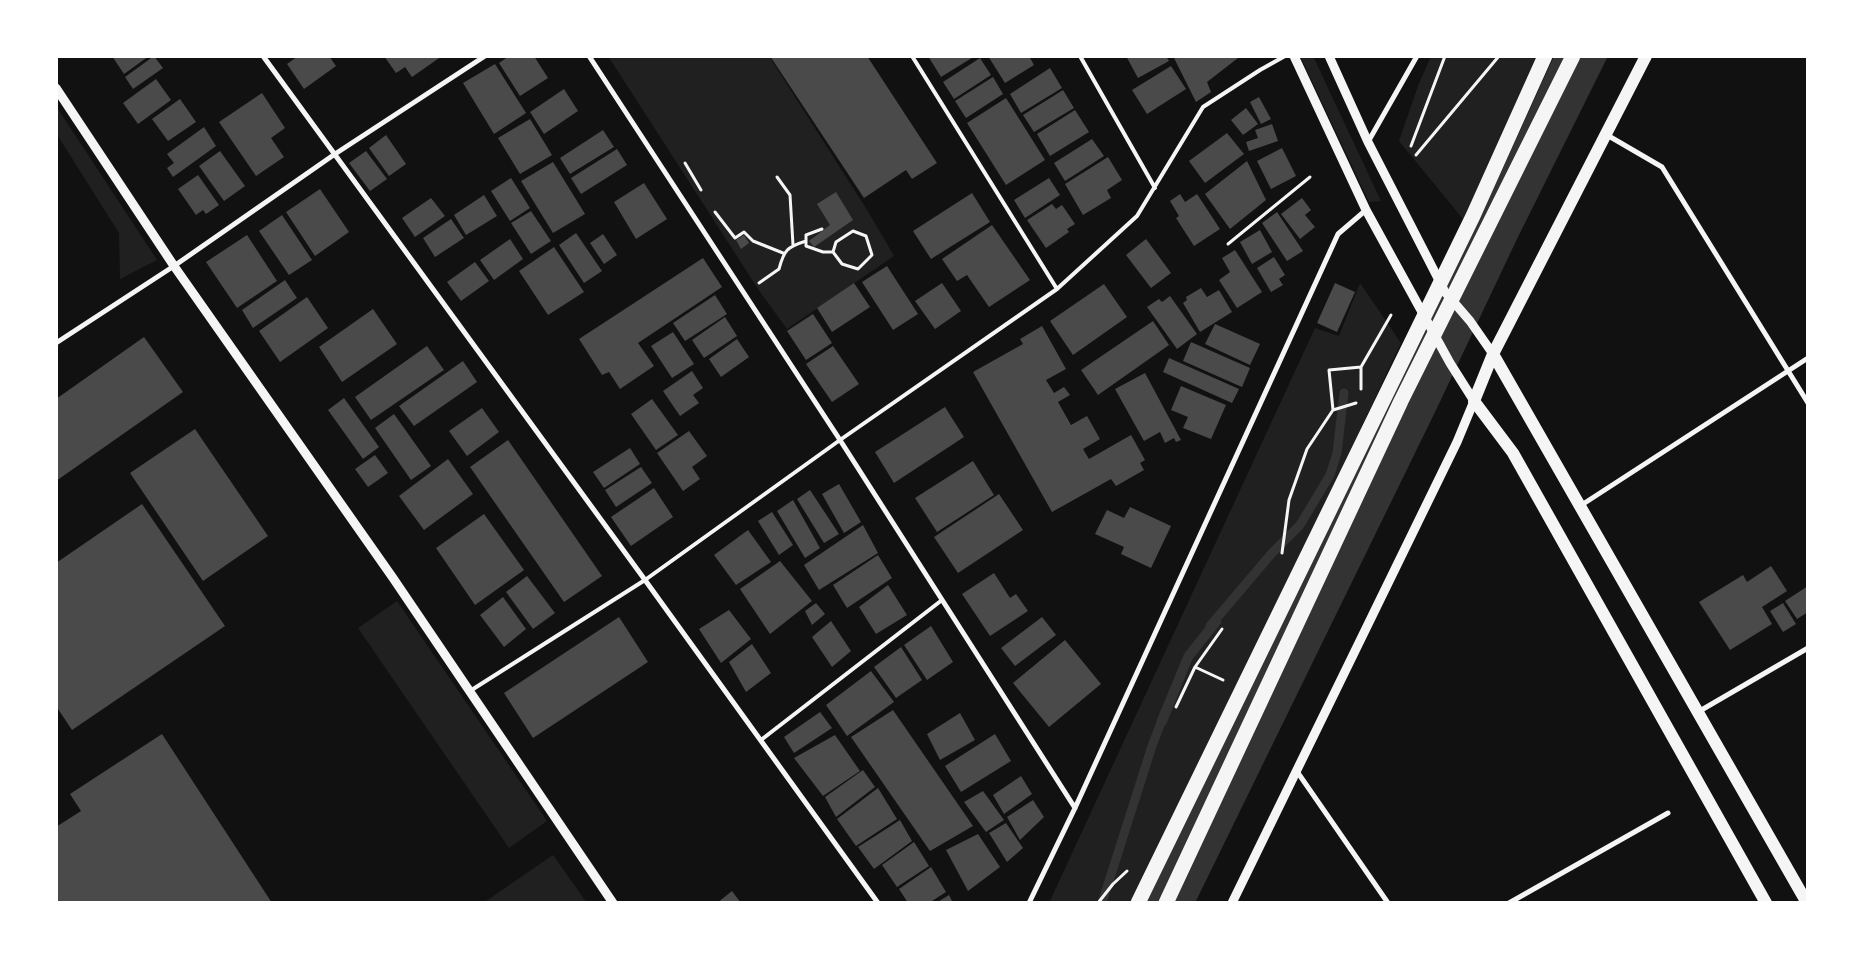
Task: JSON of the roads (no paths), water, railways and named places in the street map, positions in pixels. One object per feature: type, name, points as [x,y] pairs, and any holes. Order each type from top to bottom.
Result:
[{"type":"highway","points":[[1138,903],[1473,216],[1545,56]]},
{"type":"highway","points":[[1166,903],[1401,401],[1573,56]]},
{"type":"main road","points":[[1646,56],[1493,354],[1474,400],[1512,454],[1766,903]]},
{"type":"main road","points":[[1493,354],[1807,903]]},
{"type":"street","points":[[262,56],[646,580],[878,903]]},
{"type":"street","points":[[56,343],[174,266],[335,154],[485,56]]},
{"type":"street","points":[[589,56],[840,440],[1075,808]]},
{"type":"street","points":[[1232,903],[1457,442],[1474,400],[1450,364],[1366,210],[1294,56]]},
{"type":"street","points":[[1329,56],[1368,142],[1445,292],[1470,321],[1493,354]]},
{"type":"street","points":[[1368,142],[1417,56]]},
{"type":"street","points":[[56,88],[174,266],[470,691],[613,903]]},
{"type":"street","points":[[1607,135],[1662,167],[1808,403]]},
{"type":"street","points":[[1029,903],[1075,808],[1338,234],[1366,210]]},
{"type":"street","points":[[1580,506],[1808,358]]},
{"type":"street","points":[[1698,712],[1808,648]]},
{"type":"street","points":[[1296,770],[1388,903]]},
{"type":"street","points":[[1509,903],[1668,813]]},
{"type":"lane","points":[[912,56],[1058,289]]},
{"type":"lane","points":[[1080,56],[1155,188]]},
{"type":"lane","points":[[470,691],[646,580],[840,440],[1058,289],[1137,216],[1203,107],[1285,56]]},
{"type":"lane","points":[[761,740],[942,600]]},
{"type":"waterway","points":[[1210,626],[1272,553],[1300,525],[1330,475],[1337,453],[1344,393]]},
{"type":"waterway","points":[[1102,903],[1152,746],[1165,712]]}]
